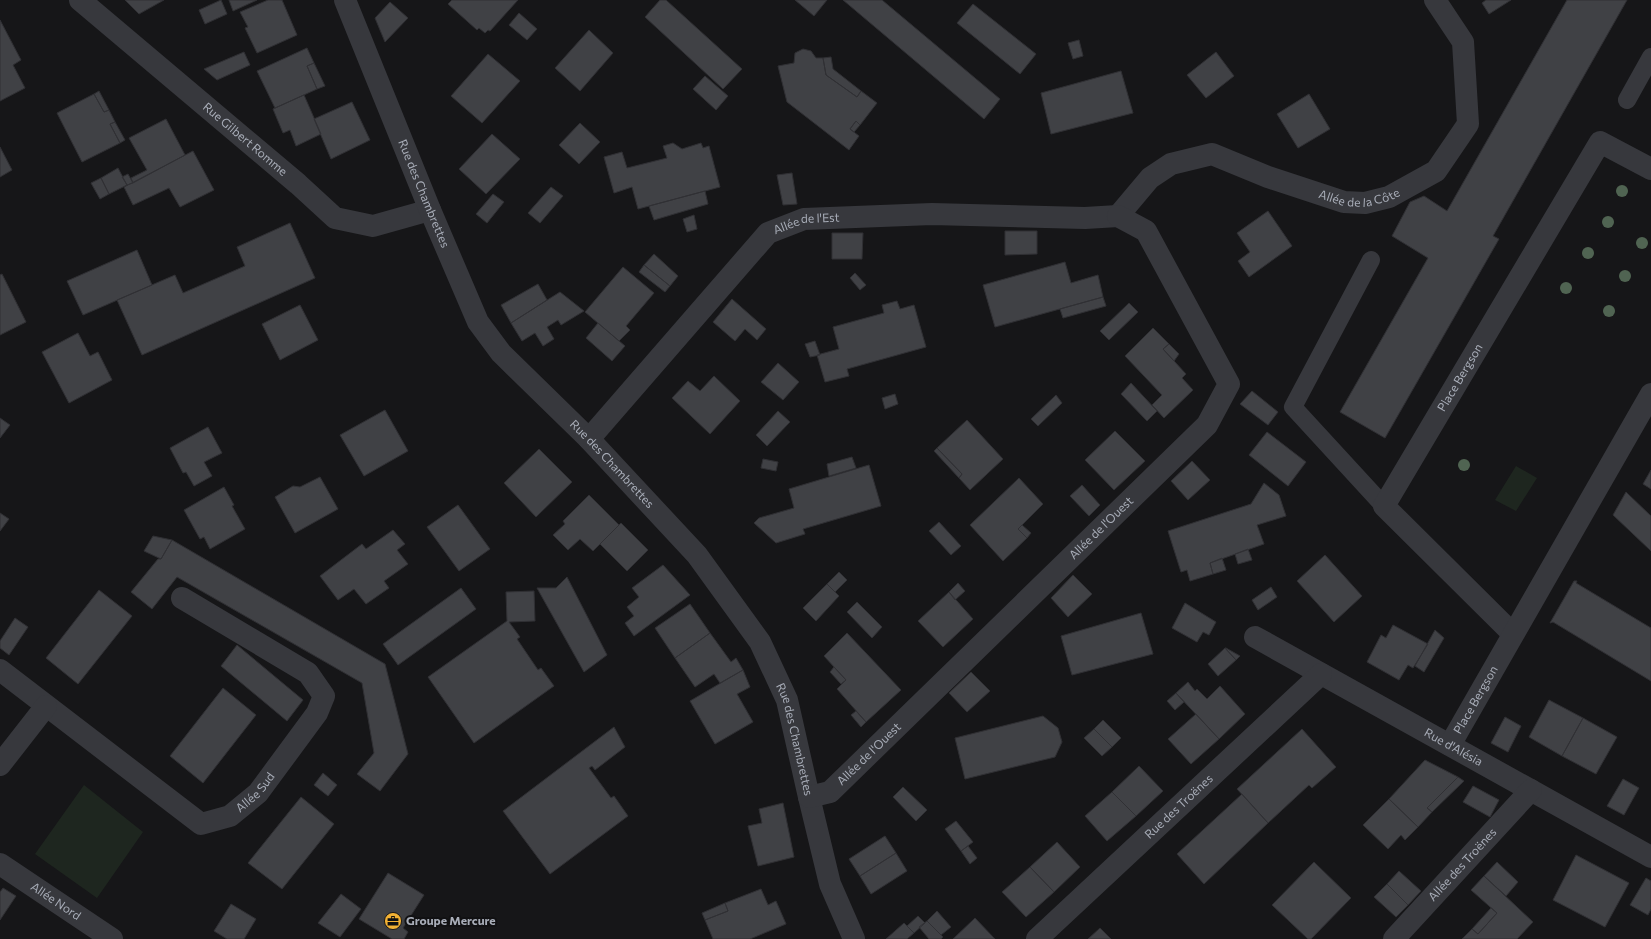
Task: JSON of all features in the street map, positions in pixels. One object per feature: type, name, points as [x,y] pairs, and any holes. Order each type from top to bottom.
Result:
[{"type":"street","name":"Rue Gilbert Romme","points":[[80,0],[298,184],[335,218],[373,226],[430,210]]},
{"type":"street","name":"Rue des Chambrettes","points":[[345,0],[430,210],[478,322],[501,353],[589,439],[697,555],[760,642],[787,700],[830,884],[854,939]]},
{"type":"street","name":"Allée de la Côte","points":[[1118,216],[1155,174],[1171,164],[1212,154],[1268,177],[1344,202],[1365,203],[1389,197],[1436,171],[1468,124],[1463,42],[1435,0]]},
{"type":"street","name":"Place Bergson","points":[[1384,506],[1600,142],[1651,169]]},
{"type":"street","name":"Allée de l'Est","points":[[589,439],[768,233],[804,219],[932,214],[1085,218],[1118,216]]},
{"type":"street","name":"Allée de l'Ouest","points":[[809,797],[830,792],[1207,425],[1230,384],[1146,231],[1118,216]]},
{"type":"street","name":"Place Bergson","points":[[1450,745],[1651,394]]},
{"type":"street","points":[[1384,506],[1514,634]]},
{"type":"street","name":"Allée Sud","points":[[0,670],[201,824],[230,816],[258,793],[317,713],[324,696],[308,672],[182,598]]},
{"type":"street","name":"Rue d'Alésia","points":[[1255,638],[1651,857]]},
{"type":"street","name":"Rue des Troënes","points":[[1037,939],[1321,674]]},
{"type":"street","points":[[0,765],[46,706]]},
{"type":"street","name":"Allée des Troënes","points":[[1394,939],[1531,790]]},
{"type":"street","name":"Allée Nord","points":[[0,864],[112,939]]},
{"type":"lane","points":[[1627,100],[1651,56]]},
{"type":"lane","points":[[1372,260],[1293,407],[1384,506]]},
{"type":"shaded area","points":[[1516,466],[1537,478],[1516,511],[1495,500]]},
{"type":"shaded area","points":[[84,785],[143,832],[97,898],[35,854]]},
{"type":"building","points":[[125,0],[164,0],[139,14]]},
{"type":"building","points":[[221,0],[227,14],[205,24],[199,10]]},
{"type":"building","points":[[229,0],[257,0],[233,11]]},
{"type":"building","points":[[268,0],[282,0],[297,35],[257,53],[245,28],[248,27],[240,12]]},
{"type":"building","points":[[452,0],[518,0],[490,31],[488,30],[485,33],[479,28],[477,30],[448,4]]},
{"type":"building","points":[[660,0],[666,0],[742,69],[723,89],[645,17]]},
{"type":"building","points":[[795,0],[827,0],[814,16]]},
{"type":"building","points":[[843,0],[882,0],[1000,99],[984,119]]},
{"type":"building","points":[[1486,0],[1511,0],[1489,14],[1482,3]]},
{"type":"building","points":[[1567,0],[1627,0],[1493,236],[1499,239],[1385,438],[1340,412],[1428,258],[1392,236],[1410,202],[1424,196],[1447,211]]},
{"type":"building","points":[[390,2],[408,18],[385,42],[375,18]]},
{"type":"building","points":[[973,4],[1036,54],[1020,74],[957,23]]},
{"type":"building","points":[[519,13],[537,29],[527,40],[509,25]]},
{"type":"building","points":[[0,20],[21,60],[13,65],[25,88],[0,101]]},
{"type":"building","points":[[589,30],[613,53],[580,91],[555,68]]},
{"type":"building","points":[[1079,40],[1083,56],[1073,59],[1068,43]]},
{"type":"building","points":[[307,48],[314,63],[307,66],[317,89],[275,108],[257,71]]},
{"type":"building","points":[[803,49],[811,51],[816,58],[823,58],[826,75],[857,97],[861,91],[877,103],[860,125],[856,121],[850,129],[859,136],[849,150],[787,102],[778,66],[794,63],[795,53]]},
{"type":"building","points":[[244,52],[250,65],[217,80],[204,69]]},
{"type":"building","points":[[1216,52],[1234,76],[1206,98],[1187,75]]},
{"type":"building","points":[[488,54],[520,81],[482,123],[451,96]]},
{"type":"building","points":[[831,57],[833,69],[861,91],[857,97],[826,75],[823,58]]},
{"type":"building","points":[[314,63],[325,86],[317,89],[307,66]]},
{"type":"building","points":[[1121,71],[1133,113],[1051,134],[1041,93]]},
{"type":"building","points":[[705,76],[728,96],[716,110],[693,89]]},
{"type":"building","points":[[99,91],[109,110],[104,112],[94,94]]},
{"type":"building","points":[[94,94],[104,112],[109,110],[115,122],[110,124],[120,143],[82,162],[57,113]]},
{"type":"building","points":[[1309,94],[1330,129],[1298,148],[1277,114]]},
{"type":"building","points":[[304,95],[321,134],[296,146],[290,130],[283,133],[273,109]]},
{"type":"building","points":[[352,102],[370,140],[331,159],[314,119]]},
{"type":"building","points":[[166,119],[185,155],[133,183],[131,178],[147,170],[129,138]]},
{"type":"building","points":[[856,121],[860,125],[854,132],[850,129]]},
{"type":"building","points":[[115,122],[125,140],[120,143],[110,124]]},
{"type":"building","points":[[580,123],[600,142],[579,164],[559,145]]},
{"type":"building","points":[[492,134],[520,159],[486,194],[459,169]]},
{"type":"building","points":[[673,143],[682,149],[701,143],[703,148],[709,146],[720,187],[638,209],[632,187],[614,193],[604,157],[622,152],[627,168],[667,158],[663,146]]},
{"type":"building","points":[[0,147],[12,170],[0,177]]},
{"type":"building","points":[[193,151],[214,190],[180,207],[169,188],[133,205],[124,187]]},
{"type":"building","points":[[118,168],[127,185],[109,194],[101,178]]},
{"type":"building","points":[[792,173],[797,204],[783,205],[777,175]]},
{"type":"building","points":[[128,174],[133,183],[127,185],[122,177]]},
{"type":"building","points":[[101,178],[109,194],[100,199],[91,183]]},
{"type":"building","points":[[551,187],[563,196],[540,223],[528,213]]},
{"type":"building","points":[[705,191],[708,204],[654,220],[649,206]]},
{"type":"building","points":[[493,194],[504,202],[487,223],[476,214]]},
{"type":"building","points":[[1268,211],[1292,246],[1249,277],[1238,261],[1250,252],[1237,233]]},
{"type":"building","points":[[694,215],[697,229],[687,232],[683,219]]},
{"type":"building","points":[[290,223],[315,278],[142,355],[117,300],[175,275],[183,293],[245,266],[237,247]]},
{"type":"building","points":[[1005,231],[1037,231],[1037,254],[1005,255]]},
{"type":"building","points":[[832,233],[863,233],[862,259],[832,259]]},
{"type":"building","points":[[137,250],[152,285],[83,315],[67,281]]},
{"type":"building","points":[[654,254],[678,276],[670,286],[644,265]]},
{"type":"building","points":[[1065,262],[1071,283],[1098,275],[1103,297],[995,327],[983,285]]},
{"type":"building","points":[[644,265],[670,286],[665,292],[639,272]]},
{"type":"building","points":[[623,267],[654,293],[626,326],[630,330],[619,341],[585,312]]},
{"type":"building","points":[[855,273],[866,285],[860,290],[850,278]]},
{"type":"building","points":[[2,274],[26,322],[0,335],[0,275]]},
{"type":"building","points":[[538,284],[547,300],[511,323],[501,305]]},
{"type":"building","points":[[560,292],[584,311],[561,325],[558,320],[547,327],[554,339],[543,346],[535,333],[522,341],[511,323]]},
{"type":"building","points":[[1103,297],[1106,306],[1063,318],[1060,309]]},
{"type":"building","points":[[732,299],[766,329],[757,340],[745,329],[735,341],[713,322]]},
{"type":"building","points":[[897,301],[900,309],[914,305],[926,347],[847,369],[849,376],[825,382],[817,355],[839,349],[833,327],[884,313],[882,305]]},
{"type":"building","points":[[1129,303],[1138,312],[1109,340],[1100,331]]},
{"type":"building","points":[[300,305],[318,340],[280,360],[262,324]]},
{"type":"building","points":[[598,323],[625,346],[612,361],[586,338]]},
{"type":"building","points":[[1153,328],[1169,344],[1163,349],[1186,374],[1182,378],[1193,390],[1164,418],[1152,405],[1162,395],[1125,356]]},
{"type":"building","points":[[78,333],[90,356],[98,352],[112,380],[69,403],[42,352]]},
{"type":"building","points":[[815,341],[820,355],[810,357],[805,344]]},
{"type":"building","points":[[1169,344],[1179,354],[1174,361],[1163,349]]},
{"type":"building","points":[[778,363],[799,382],[783,400],[761,382]]},
{"type":"building","points":[[714,376],[740,401],[710,434],[672,398],[688,381],[700,391]]},
{"type":"building","points":[[1131,383],[1157,411],[1147,421],[1121,394]]},
{"type":"building","points":[[1252,391],[1278,412],[1268,425],[1240,404]]},
{"type":"building","points":[[895,394],[898,404],[885,409],[882,398]]},
{"type":"building","points":[[1056,395],[1062,403],[1038,426],[1031,419]]},
{"type":"building","points":[[385,410],[408,451],[364,476],[340,435]]},
{"type":"building","points":[[778,411],[790,422],[767,446],[756,435]]},
{"type":"building","points":[[0,418],[10,425],[0,438]]},
{"type":"building","points":[[967,420],[1003,459],[970,490],[959,478],[962,474],[937,448]]},
{"type":"building","points":[[208,427],[222,453],[204,462],[212,476],[194,486],[186,472],[183,473],[170,448]]},
{"type":"building","points":[[1115,431],[1145,461],[1114,490],[1085,460]]},
{"type":"building","points":[[1267,432],[1306,462],[1288,486],[1249,455]]},
{"type":"building","points":[[937,448],[962,474],[959,478],[934,451]]},
{"type":"building","points":[[539,449],[572,482],[536,517],[504,483]]},
{"type":"building","points":[[852,457],[856,468],[829,476],[827,464]]},
{"type":"building","points":[[763,459],[778,462],[776,471],[761,468]]},
{"type":"building","points":[[1192,461],[1210,480],[1188,500],[1171,481]]},
{"type":"building","points":[[869,465],[881,506],[803,529],[805,534],[776,543],[754,523],[759,518],[794,508],[789,489]]},
{"type":"building","points":[[1651,470],[1651,489],[1643,484]]},
{"type":"building","points":[[320,477],[338,509],[295,533],[275,497],[293,486],[300,487]]},
{"type":"building","points":[[1019,478],[1043,504],[1018,529],[1027,538],[1003,561],[970,525]]},
{"type":"building","points":[[1264,483],[1279,495],[1286,516],[1257,525],[1264,544],[1210,563],[1213,574],[1190,581],[1187,570],[1181,572],[1168,531],[1251,504]]},
{"type":"building","points":[[1082,485],[1100,505],[1089,516],[1070,496]]},
{"type":"building","points":[[224,487],[234,505],[232,506],[245,529],[210,549],[204,537],[200,539],[184,510]]},
{"type":"building","points":[[1626,492],[1651,516],[1651,551],[1613,515]]},
{"type":"building","points":[[589,495],[619,525],[593,551],[580,539],[568,550],[553,535],[565,524],[563,521]]},
{"type":"building","points":[[458,505],[490,549],[459,571],[427,527]]},
{"type":"building","points":[[0,513],[9,519],[0,531]]},
{"type":"building","points":[[939,522],[961,546],[951,555],[929,531]]},
{"type":"building","points":[[621,523],[648,550],[627,571],[600,544]]},
{"type":"building","points":[[1022,525],[1031,533],[1027,538],[1018,529]]},
{"type":"building","points":[[393,530],[405,544],[397,550],[408,564],[384,581],[389,588],[366,604],[354,589],[338,600],[320,576],[362,544],[366,549]]},
{"type":"building","points":[[153,536],[172,540],[161,559],[144,551]]},
{"type":"building","points":[[172,540],[385,664],[408,754],[380,791],[357,774],[374,753],[362,683],[177,577],[152,609],[131,592],[158,559],[161,559]]},
{"type":"building","points":[[1248,549],[1252,560],[1238,564],[1235,554]]},
{"type":"building","points":[[1325,555],[1362,596],[1334,622],[1297,581]]},
{"type":"building","points":[[1222,558],[1226,570],[1213,574],[1210,563]]},
{"type":"building","points":[[663,565],[690,595],[634,636],[625,623],[634,616],[627,607],[639,597],[632,588]]},
{"type":"building","points":[[839,572],[847,580],[835,592],[827,584]]},
{"type":"building","points":[[1073,575],[1092,594],[1068,617],[1051,598]]},
{"type":"building","points":[[567,577],[607,655],[584,672],[537,588],[556,588]]},
{"type":"building","points":[[1574,581],[1577,581],[1576,583],[1651,628],[1651,681],[1553,622],[1550,623]]},
{"type":"building","points":[[958,583],[965,591],[955,600],[949,592]]},
{"type":"building","points":[[827,584],[839,596],[816,621],[803,608]]},
{"type":"building","points":[[1271,587],[1277,597],[1258,610],[1252,600]]},
{"type":"building","points":[[461,588],[476,609],[398,665],[383,644]]},
{"type":"building","points":[[99,590],[132,616],[78,684],[46,658]]},
{"type":"building","points":[[534,591],[535,621],[509,622],[520,637],[517,639],[538,670],[541,668],[554,686],[474,743],[428,677],[507,621],[506,592]]},
{"type":"building","points":[[949,592],[973,619],[943,647],[918,621]]},
{"type":"building","points":[[857,602],[882,627],[872,638],[847,612]]},
{"type":"building","points":[[1185,603],[1216,622],[1209,635],[1203,632],[1197,642],[1172,628]]},
{"type":"building","points":[[690,604],[710,633],[675,658],[655,628]]},
{"type":"building","points":[[1141,613],[1153,654],[1072,675],[1061,636]]},
{"type":"building","points":[[15,618],[28,627],[9,655],[0,648],[0,641]]},
{"type":"building","points":[[1393,625],[1428,644],[1413,668],[1408,665],[1399,680],[1367,662],[1381,635],[1386,638]]},
{"type":"building","points":[[1435,630],[1444,638],[1424,672],[1415,666]]},
{"type":"building","points":[[710,633],[731,662],[736,658],[743,670],[720,683],[714,674],[695,687],[675,658]]},
{"type":"building","points":[[847,633],[901,690],[866,722],[837,689],[846,680],[824,656]]},
{"type":"building","points":[[237,645],[303,700],[287,721],[221,666]]},
{"type":"building","points":[[1225,648],[1236,660],[1218,676],[1208,664]]},
{"type":"building","points":[[1226,648],[1240,656],[1236,660]]},
{"type":"building","points":[[834,667],[846,680],[841,684],[830,672]]},
{"type":"building","points":[[743,670],[750,687],[737,694],[753,722],[715,744],[690,701]]},
{"type":"building","points":[[971,672],[990,691],[967,712],[949,693]]},
{"type":"building","points":[[1188,682],[1195,691],[1197,689],[1207,699],[1220,686],[1245,714],[1219,739],[1176,693]]},
{"type":"building","points":[[223,688],[256,715],[203,783],[170,756]]},
{"type":"building","points":[[1176,693],[1184,702],[1175,710],[1167,701]]},
{"type":"building","points":[[1549,700],[1583,718],[1562,756],[1529,737]]},
{"type":"building","points":[[856,711],[866,722],[861,727],[851,715]]},
{"type":"building","points":[[1196,714],[1219,739],[1191,764],[1168,739]]},
{"type":"building","points":[[1043,716],[1058,728],[1062,742],[1055,757],[965,779],[955,738]]},
{"type":"building","points":[[1505,717],[1521,726],[1508,752],[1491,743]]},
{"type":"building","points":[[1583,718],[1617,737],[1596,774],[1562,756]]},
{"type":"building","points":[[1103,720],[1121,738],[1112,747],[1094,729]]},
{"type":"building","points":[[614,727],[625,747],[595,770],[592,766],[589,768],[611,798],[614,796],[628,816],[550,874],[503,811]]},
{"type":"building","points":[[1094,729],[1112,747],[1102,756],[1084,738]]},
{"type":"building","points":[[1302,729],[1336,767],[1312,788],[1309,785],[1268,823],[1237,789]]},
{"type":"building","points":[[1425,760],[1458,777],[1427,808],[1432,812],[1418,827],[1389,799]]},
{"type":"building","points":[[1139,766],[1163,791],[1136,816],[1112,792]]},
{"type":"building","points":[[323,773],[337,785],[328,796],[314,785]]},
{"type":"building","points":[[1458,777],[1464,781],[1432,812],[1427,808]]},
{"type":"building","points":[[1623,779],[1639,788],[1624,815],[1607,806]]},
{"type":"building","points":[[1473,786],[1499,800],[1490,817],[1463,802]]},
{"type":"building","points":[[903,787],[927,810],[916,821],[893,797]]},
{"type":"building","points":[[1112,792],[1136,816],[1107,841],[1085,816]]},
{"type":"building","points":[[1242,794],[1268,823],[1204,884],[1177,854]]},
{"type":"building","points":[[301,797],[334,824],[282,889],[248,863]]},
{"type":"building","points":[[1389,799],[1418,827],[1405,840],[1401,835],[1388,849],[1363,825]]},
{"type":"building","points":[[783,803],[794,857],[758,866],[748,826],[762,823],[759,809]]},
{"type":"building","points":[[956,821],[973,842],[961,851],[945,829]]},
{"type":"building","points":[[885,836],[896,853],[860,876],[849,859]]},
{"type":"building","points":[[1057,842],[1080,867],[1054,892],[1030,867]]},
{"type":"building","points":[[968,846],[977,858],[970,864],[961,851]]},
{"type":"building","points":[[896,853],[907,871],[871,894],[860,876]]},
{"type":"building","points":[[1576,855],[1629,883],[1605,927],[1553,900]]},
{"type":"building","points":[[1314,862],[1351,898],[1311,939],[1308,939],[1272,905]]},
{"type":"building","points":[[1497,862],[1518,882],[1506,896],[1484,876]]},
{"type":"building","points":[[1030,867],[1054,892],[1026,917],[1002,892]]},
{"type":"building","points":[[1399,871],[1421,891],[1408,905],[1387,884]]},
{"type":"building","points":[[388,873],[424,895],[403,928],[408,932],[404,939],[392,939],[359,919]]},
{"type":"building","points":[[1484,876],[1533,922],[1517,939],[1462,939],[1472,929],[1478,934],[1497,913],[1471,890]]},
{"type":"building","points":[[1646,878],[1651,881],[1651,909],[1648,915],[1630,905]]},
{"type":"building","points":[[1387,884],[1408,905],[1396,917],[1374,897]]},
{"type":"building","points":[[3,888],[16,896],[0,920],[0,892]]},
{"type":"building","points":[[761,889],[768,905],[776,901],[786,924],[750,939],[713,939],[705,920],[728,911],[725,903]]},
{"type":"building","points":[[341,894],[361,909],[340,937],[318,923]]},
{"type":"building","points":[[725,903],[728,911],[705,920],[702,913]]},
{"type":"building","points":[[231,904],[256,919],[244,939],[227,939],[214,931]]},
{"type":"building","points":[[1491,908],[1497,913],[1478,934],[1472,929]]},
{"type":"building","points":[[937,911],[951,927],[941,935],[927,921]]},
{"type":"building","points":[[918,916],[925,923],[914,933],[907,926]]},
{"type":"building","points":[[975,918],[995,939],[953,939]]},
{"type":"building","points":[[927,921],[943,937],[941,939],[929,939],[919,927]]},
{"type":"building","points":[[904,923],[914,933],[907,939],[886,939]]},
{"type":"building","points":[[1100,928],[1111,939],[1088,939]]},
{"type":"place","name":"Groupe Mercure","points":[[393,921]]}]
